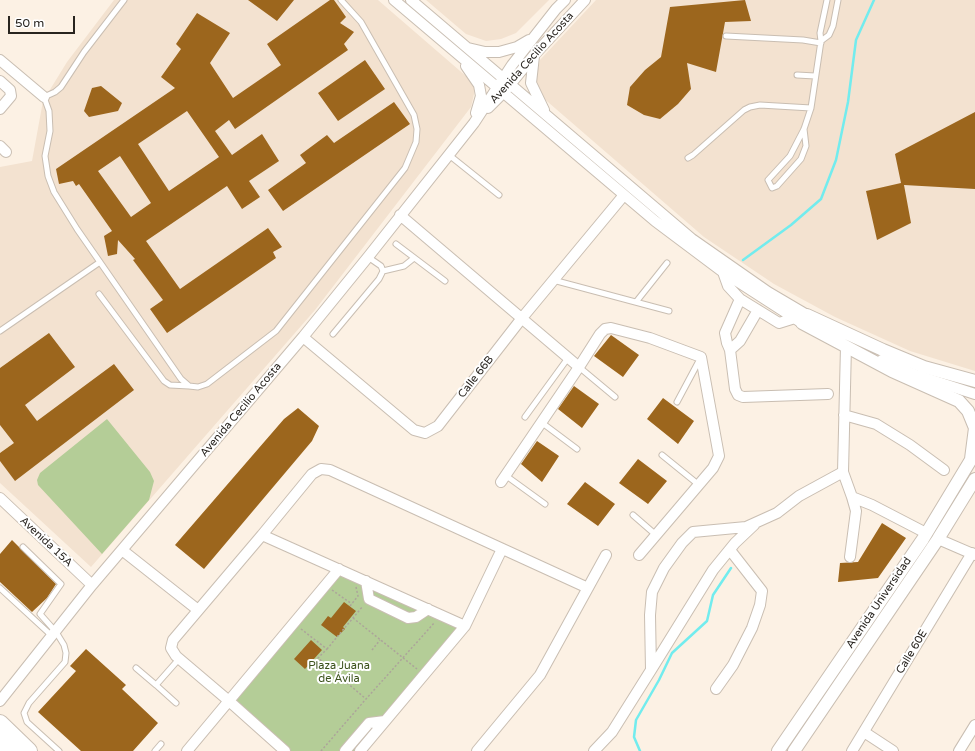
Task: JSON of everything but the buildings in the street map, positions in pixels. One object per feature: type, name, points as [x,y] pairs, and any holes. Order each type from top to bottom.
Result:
[{"type":"main road","points":[[0,723],[29,751]]},
{"type":"main road","points":[[0,740],[12,751]]},
{"type":"street","points":[[394,0],[455,52],[548,117],[692,239],[768,292],[801,318],[881,359],[916,375],[975,394]]},
{"type":"street","points":[[411,0],[466,47],[503,86],[624,195],[723,272],[846,346],[892,371],[959,401],[968,411],[975,428],[973,457]]},
{"type":"street","name":"Avenida Cecilio Acosta","points":[[503,86],[534,36],[564,0]]},
{"type":"street","name":"Avenida Cecilio Acosta","points":[[0,701],[92,585],[303,337],[503,86],[586,0]]},
{"type":"street","points":[[466,47],[485,52],[499,52],[517,47],[534,36]]},
{"type":"street","points":[[455,52],[472,73],[479,85],[481,96],[476,119]]},
{"type":"street","points":[[535,54],[531,83],[548,117]]},
{"type":"street","points":[[0,60],[44,97]]},
{"type":"street","points":[[0,80],[10,90],[11,96],[0,109]]},
{"type":"street","name":"Calle 66B","points":[[303,337],[414,430],[425,433],[438,426],[522,318],[624,195]]},
{"type":"street","points":[[400,216],[579,367]]},
{"type":"street","points":[[723,272],[728,286],[740,299],[779,323],[801,318],[924,366],[975,381]]},
{"type":"street","points":[[740,299],[725,333],[730,350],[735,389],[738,395],[743,398],[828,394]]},
{"type":"street","points":[[730,350],[740,341],[758,310]]},
{"type":"street","points":[[503,478],[600,334],[605,329],[611,328],[650,338],[701,356],[720,456],[713,468],[639,555]]},
{"type":"street","points":[[846,346],[843,472],[856,511],[850,556]]},
{"type":"street","points":[[844,415],[876,424],[910,445],[944,470]]},
{"type":"street","name":"Avenida Universidad","points":[[778,751],[926,532],[973,457]]},
{"type":"street","points":[[285,751],[179,658],[171,648],[173,640],[198,610],[312,474],[321,469],[330,470],[588,588]]},
{"type":"street","points":[[651,670],[650,615],[652,592],[664,568],[682,543],[693,532],[746,527],[758,522],[777,513],[799,496],[843,472]]},
{"type":"street","name":"Avenida Universidad","points":[[794,751],[938,539],[975,480]]},
{"type":"street","points":[[852,497],[872,505],[926,532]]},
{"type":"street","name":"Avenida 15A","points":[[0,498],[92,585]]},
{"type":"street","points":[[594,751],[612,732],[713,570],[730,550],[758,522]]},
{"type":"street","points":[[262,535],[465,626]]},
{"type":"street","points":[[938,539],[974,554]]},
{"type":"street","points":[[360,751],[465,626],[502,549]]},
{"type":"street","points":[[122,550],[198,610]]},
{"type":"street","points":[[716,688],[733,665],[752,628],[760,604],[762,591],[730,550]]},
{"type":"street","name":"Calle 60E","points":[[852,751],[974,554]]},
{"type":"street","points":[[477,751],[540,675],[606,555]]},
{"type":"street","points":[[187,751],[339,569]]},
{"type":"street","points":[[366,581],[369,599],[412,619],[428,609]]},
{"type":"street","points":[[345,751],[369,723],[385,722]]},
{"type":"street","points":[[959,751],[975,725]]},
{"type":"street","points":[[864,732],[893,751]]},
{"type":"lane","points":[[124,0],[84,52],[61,87],[55,92],[44,97],[49,111],[50,131],[45,156],[48,176],[58,198],[100,262],[181,378],[189,386]]},
{"type":"lane","points":[[98,294],[164,381],[170,385],[198,387],[207,384],[276,331],[405,168],[416,142],[417,129],[414,115],[361,22],[341,0]]},
{"type":"lane","points":[[804,129],[806,146],[801,159],[777,186],[772,188],[768,180],[790,156],[804,129],[810,108],[821,42],[820,33],[826,0]]},
{"type":"lane","points":[[726,36],[821,42],[829,35],[838,0]]},
{"type":"lane","points":[[797,75],[815,76]]},
{"type":"lane","points":[[688,158],[693,156],[744,110],[750,107],[760,105],[810,108]]},
{"type":"lane","points":[[449,154],[499,195]]},
{"type":"lane","points":[[396,244],[445,281]]},
{"type":"lane","points":[[368,257],[380,266],[383,271]]},
{"type":"lane","points":[[383,271],[404,266],[414,258]]},
{"type":"lane","points":[[0,331],[100,262]]},
{"type":"lane","points":[[636,302],[666,263]]},
{"type":"lane","points":[[333,334],[379,279],[383,271]]},
{"type":"lane","points":[[553,280],[669,311]]},
{"type":"lane","points":[[677,402],[701,356]]},
{"type":"lane","points":[[525,417],[568,358]]},
{"type":"lane","points":[[579,367],[615,397]]},
{"type":"lane","points":[[541,422],[577,449]]},
{"type":"lane","points":[[662,455],[699,485]]},
{"type":"lane","points":[[503,478],[545,504]]},
{"type":"lane","points":[[633,516],[656,535]]},
{"type":"lane","points":[[22,547],[60,584],[40,614],[64,645],[66,653],[65,662],[29,703],[24,713],[27,722],[59,751]]},
{"type":"lane","points":[[0,588],[54,634]]},
{"type":"lane","points":[[156,686],[179,658]]},
{"type":"lane","points":[[136,668],[176,703]]},
{"type":"lane","points":[[155,751],[161,744]]},
{"type":"path","points":[[334,585],[331,589],[351,605],[358,596],[354,581]]},
{"type":"path","points":[[366,699],[318,658],[369,599]]},
{"type":"path","points":[[353,618],[418,670]]},
{"type":"path","points":[[321,751],[438,619]]},
{"type":"path","points":[[299,627],[326,649]]},
{"type":"path","points":[[372,650],[380,640]]},
{"type":"shaded area","points":[[114,0],[378,0],[467,77],[474,86],[474,94],[471,107],[315,310],[91,567],[0,483],[0,167],[32,161],[43,101],[67,62]]},
{"type":"shaded area","points":[[426,0],[549,0],[516,33],[501,39],[486,41],[466,34]]},
{"type":"shaded area","points":[[596,0],[975,0],[975,371],[910,351],[835,317],[774,284],[704,237],[541,96],[536,79],[540,60]]},
{"type":"green space","points":[[107,419],[150,472],[154,481],[149,500],[102,554],[38,485],[37,480],[40,473]]},
{"type":"green space","name":"Plaza Juana de Ávila","points":[[340,571],[462,626],[357,751],[288,751],[232,701]]},
{"type":"waterway","points":[[743,260],[791,225],[821,199],[836,160],[848,102],[856,40],[874,0]]},
{"type":"waterway","points":[[640,751],[634,737],[636,720],[659,680],[672,653],[707,621],[713,595],[731,568]]}]
